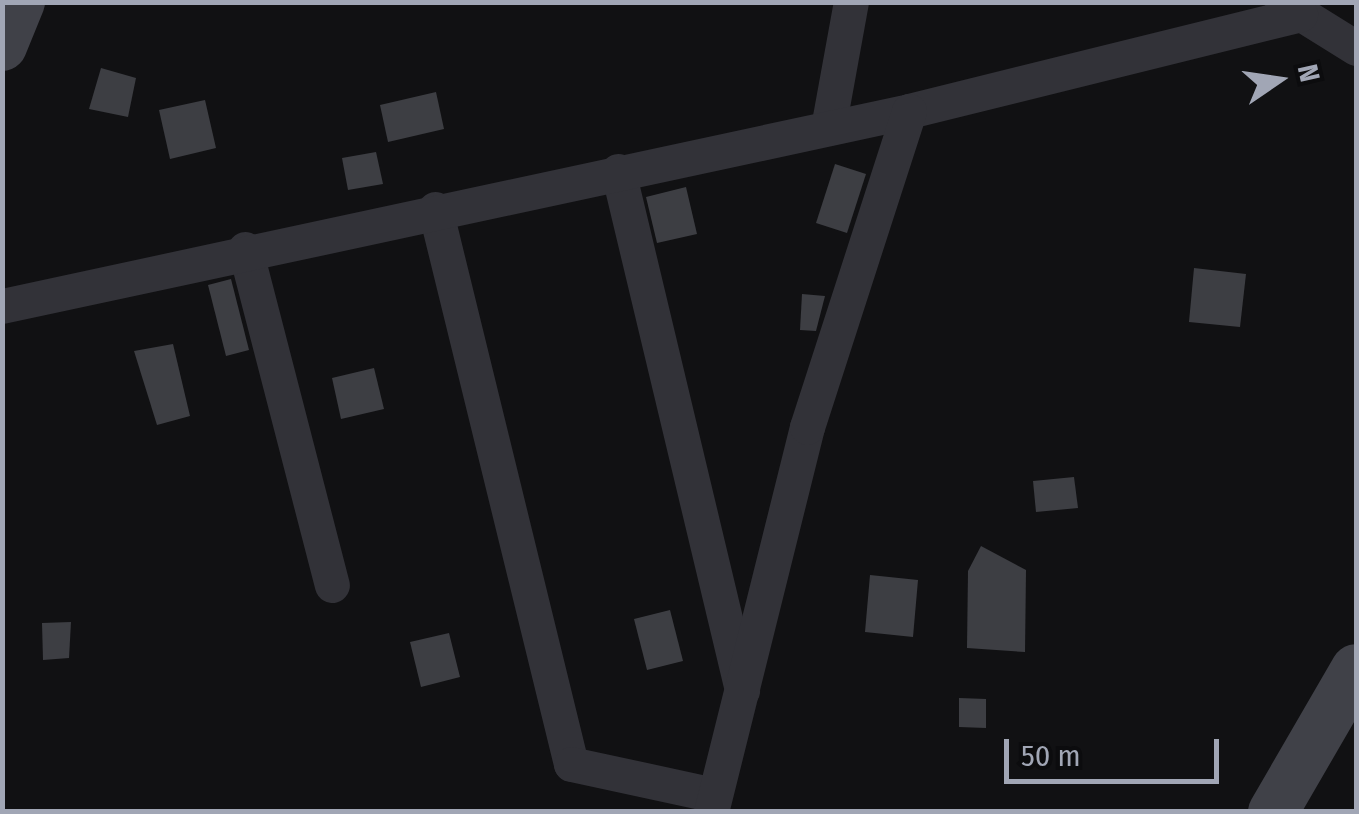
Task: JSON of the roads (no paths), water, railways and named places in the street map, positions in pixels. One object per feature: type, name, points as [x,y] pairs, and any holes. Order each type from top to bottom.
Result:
[{"type":"street","points":[[2,46],[20,2]]},
{"type":"street","points":[[828,128],[852,2]]},
{"type":"street","points":[[2,306],[434,208],[909,111],[1291,8],[1356,48]]},
{"type":"street","points":[[434,208],[570,764],[711,803],[807,427],[909,111]]},
{"type":"street","points":[[618,171],[742,691]]},
{"type":"street","points":[[244,249],[332,585]]},
{"type":"street","points":[[1272,812],[1356,669]]}]
